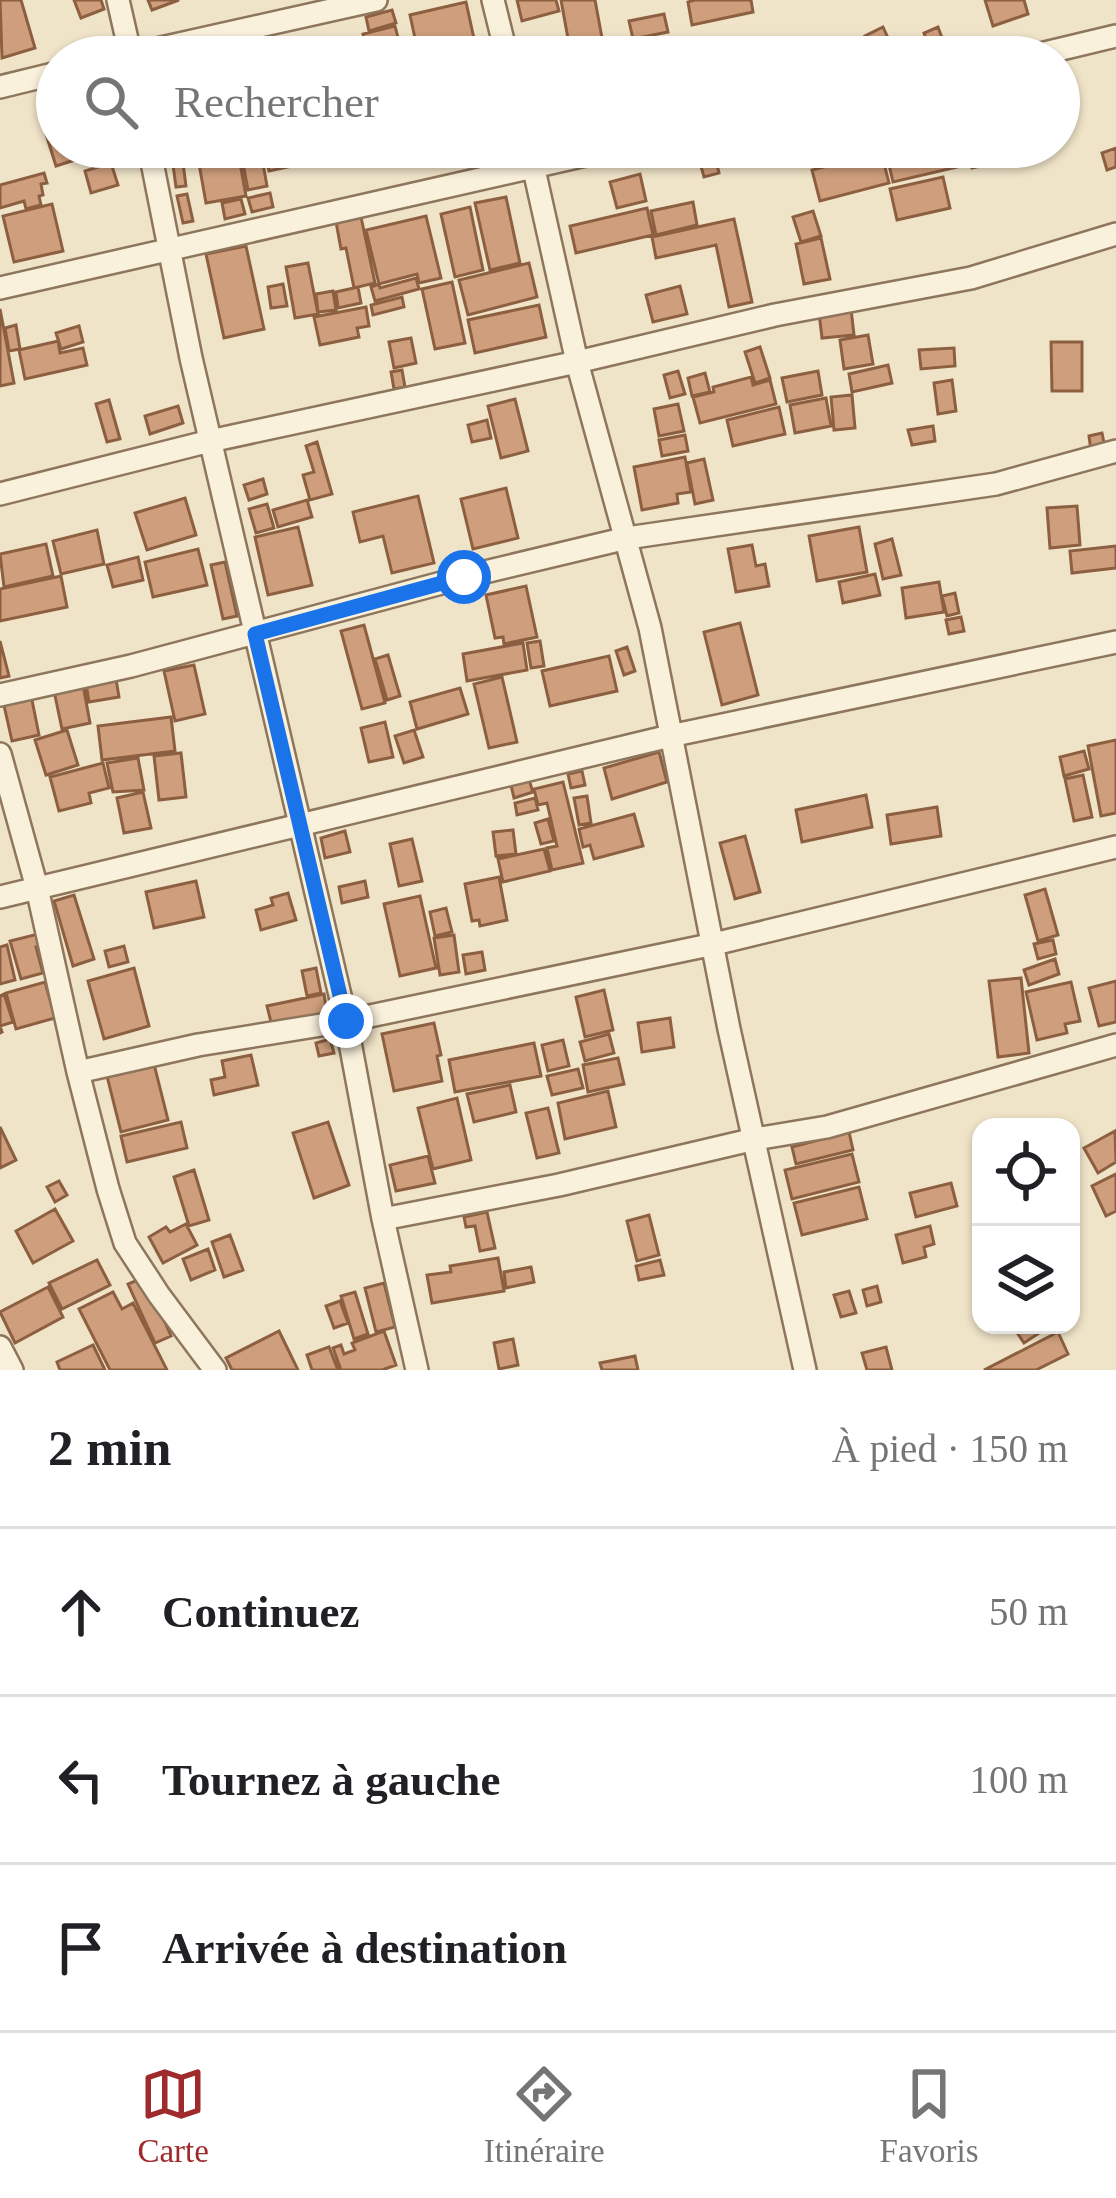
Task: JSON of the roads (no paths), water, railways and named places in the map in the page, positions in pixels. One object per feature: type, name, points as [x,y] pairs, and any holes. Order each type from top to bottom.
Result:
[{"type":"street","points":[[118,0],[124,36]]},
{"type":"street","points":[[217,36],[376,0]]},
{"type":"street","points":[[493,0],[502,36]]},
{"type":"street","points":[[1080,45],[1116,36]]},
{"type":"street","points":[[0,87],[36,78]]},
{"type":"street","points":[[153,168],[190,358],[346,1021],[417,1370]]},
{"type":"street","points":[[0,288],[170,251],[485,168]]},
{"type":"street","points":[[534,168],[577,362],[650,628],[729,1029],[805,1370]]},
{"type":"street","points":[[0,494],[210,441],[775,315],[971,278],[1116,234]]},
{"type":"street","points":[[0,695],[131,666],[627,538],[996,484],[1116,452]]},
{"type":"street","points":[[0,897],[670,736],[1116,642]]},
{"type":"street","points":[[0,754],[38,887],[78,1072],[125,1243],[215,1370]]},
{"type":"street","points":[[78,1072],[714,944],[1116,848]]},
{"type":"street","points":[[383,1219],[827,1127],[1116,1045]]},
{"type":"street","points":[[0,1347],[12,1370]]}]
